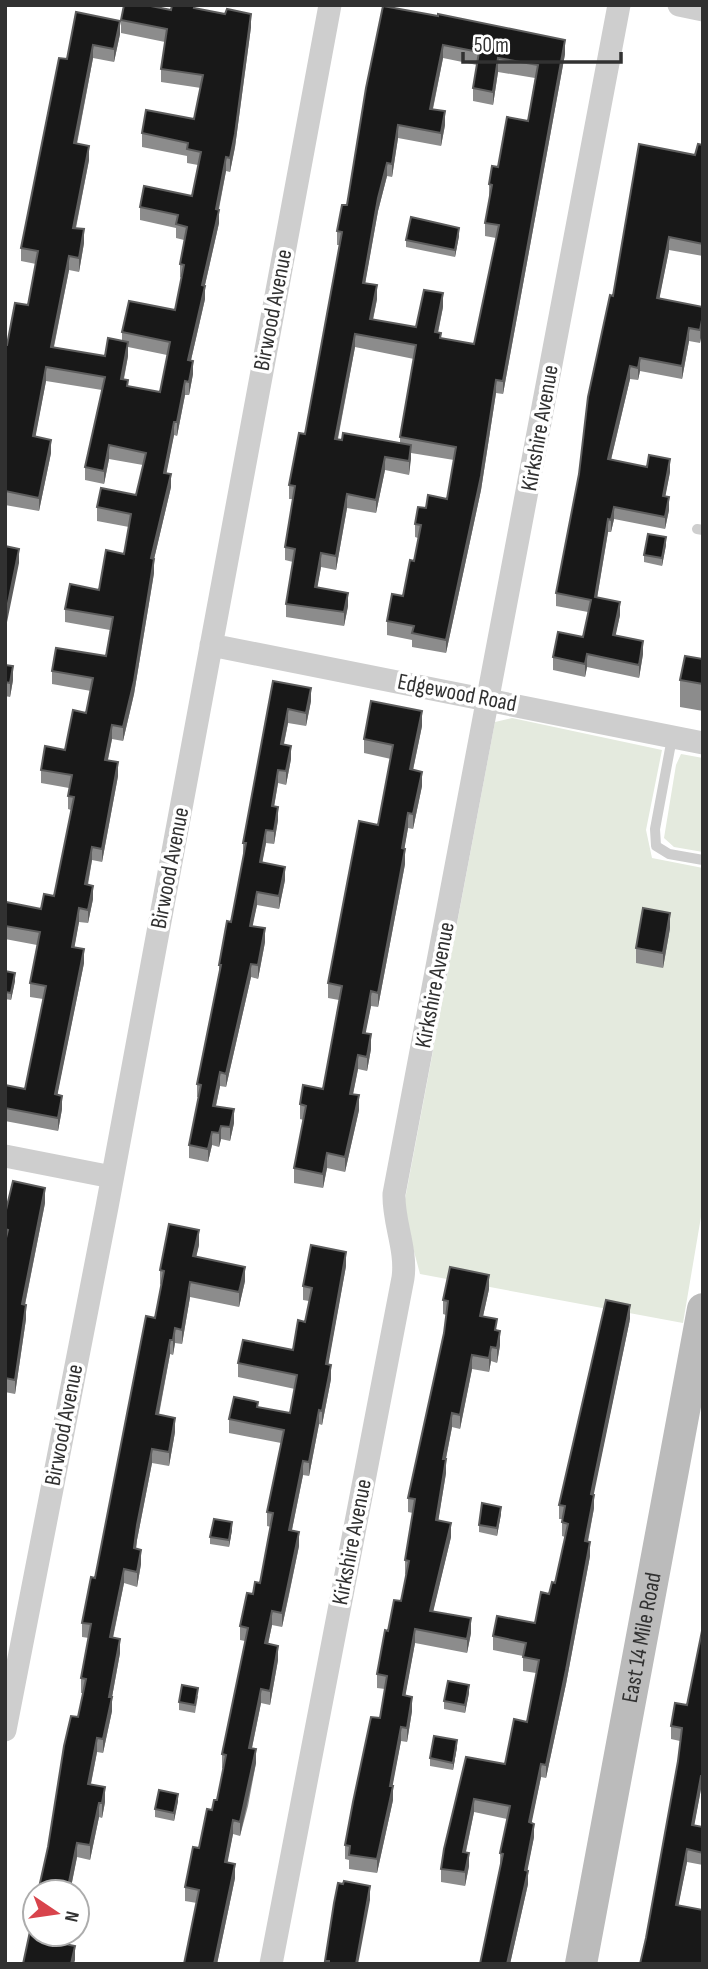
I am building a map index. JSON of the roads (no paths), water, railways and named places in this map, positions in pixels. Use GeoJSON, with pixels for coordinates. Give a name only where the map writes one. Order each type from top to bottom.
{"type":"FeatureCollection","features":[{"type":"Feature","properties":{"kind":"main road","name":"East 14 Mile Road"},"geometry":{"type":"LineString","coordinates":[[581,1964],[703,1309]]}},
{"type":"Feature","properties":{"kind":"street","name":"Birwood Avenue"},"geometry":{"type":"LineString","coordinates":[[5,1730],[112,1177],[330,5]]}},
{"type":"Feature","properties":{"kind":"street","name":"Kirkshire Avenue"},"geometry":{"type":"LineString","coordinates":[[271,1964],[402,1278],[404,1265],[394,1213],[394,1194],[490,700],[619,5]]}},
{"type":"Feature","properties":{"kind":"street"},"geometry":{"type":"LineString","coordinates":[[679,5],[703,10]]}},
{"type":"Feature","properties":{"kind":"street","name":"Edgewood Road"},"geometry":{"type":"LineString","coordinates":[[211,645],[703,743]]}},
{"type":"Feature","properties":{"kind":"street"},"geometry":{"type":"LineString","coordinates":[[5,1156],[112,1177]]}},
{"type":"Feature","properties":{"kind":"lane"},"geometry":{"type":"LineString","coordinates":[[672,738],[655,829],[656,846],[669,854],[703,860]]}}]}
